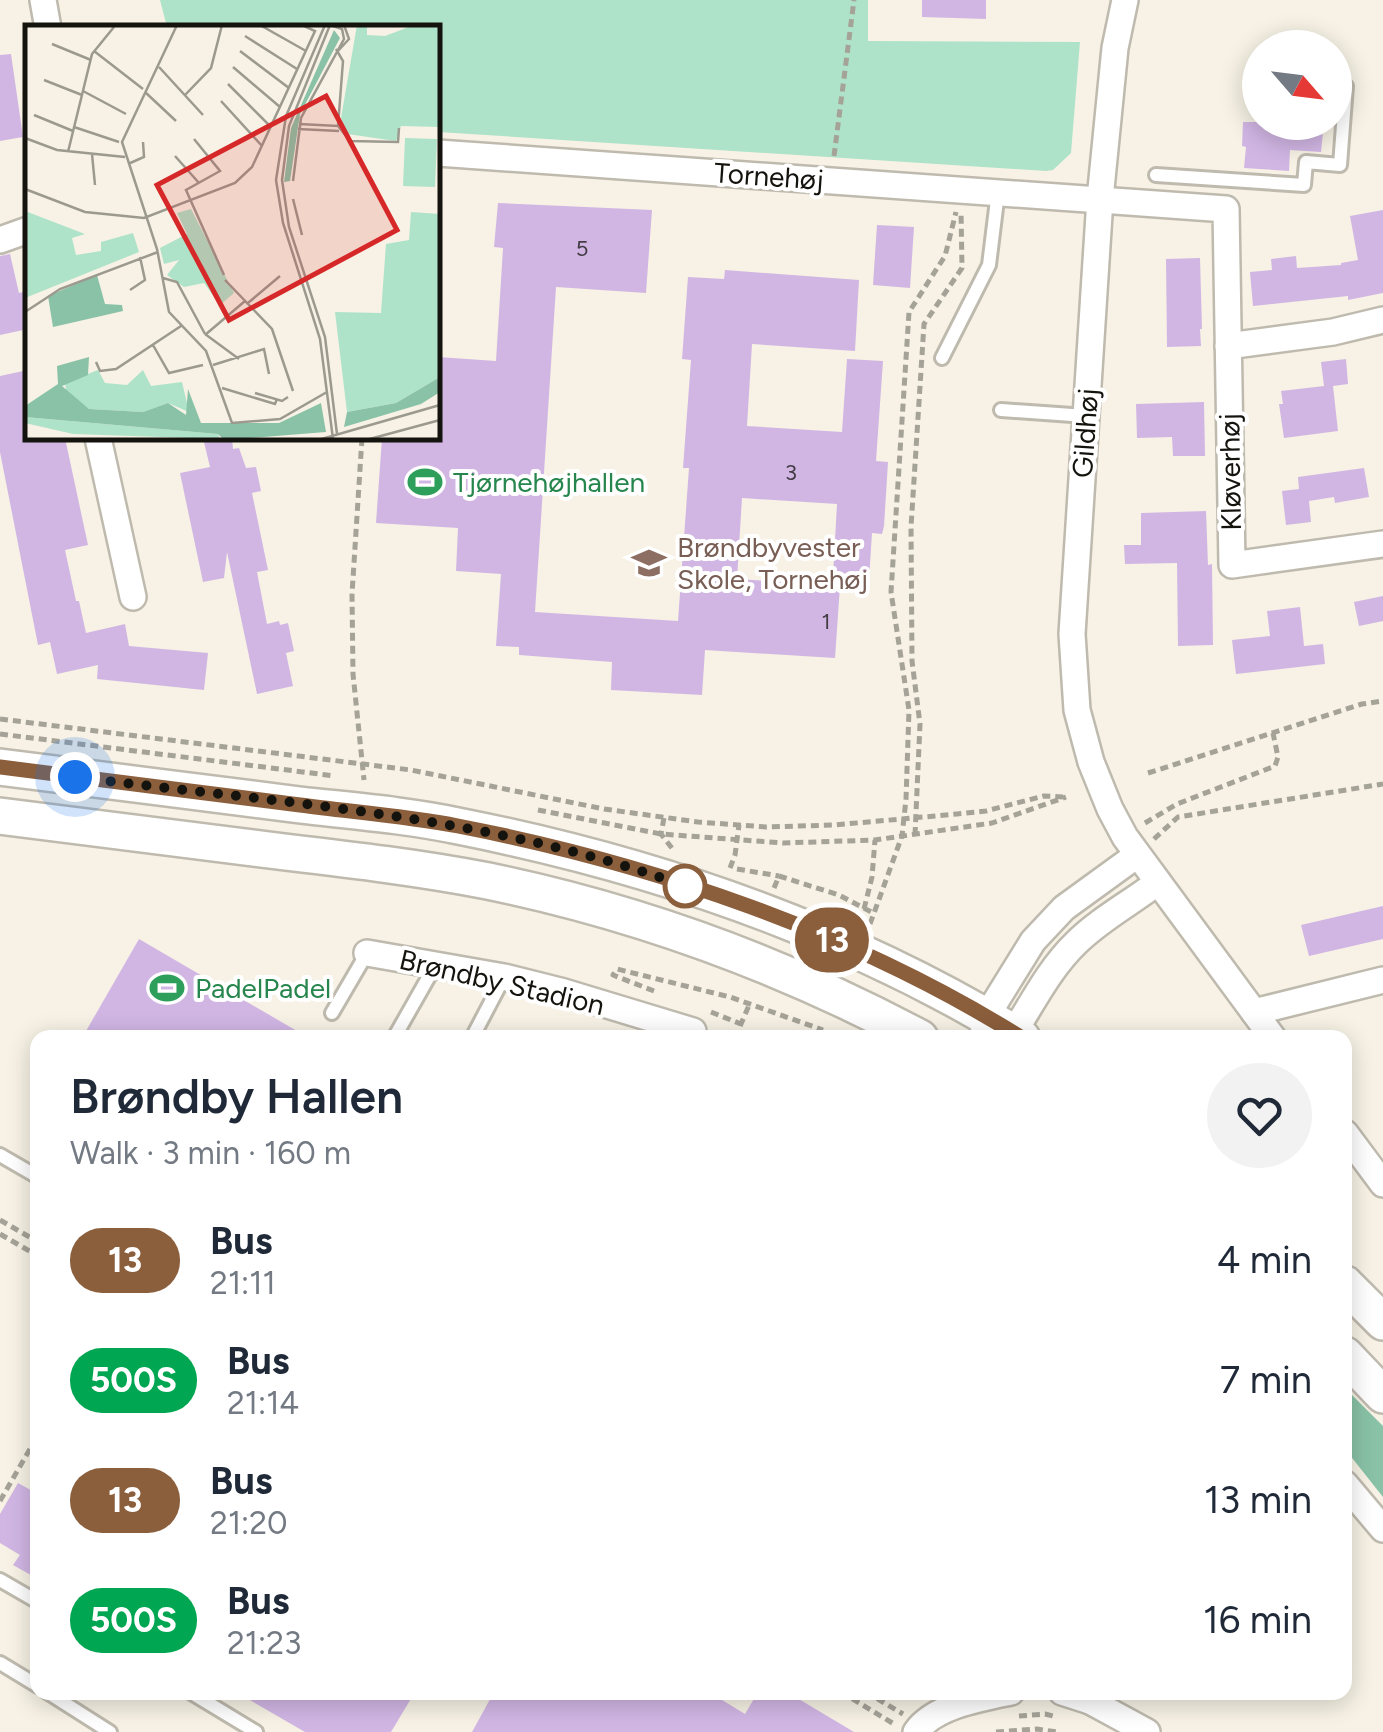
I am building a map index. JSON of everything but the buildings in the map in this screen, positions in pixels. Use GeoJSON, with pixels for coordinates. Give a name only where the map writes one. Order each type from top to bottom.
{"type":"FeatureCollection","features":[{"type":"Feature","properties":{"kind":"street"},"geometry":{"type":"LineString","coordinates":[[44,0],[48,25]]}},
{"type":"Feature","properties":{"kind":"street","name":"Gildhøj"},"geometry":{"type":"LineString","coordinates":[[1125,0],[1115,48],[1100,198],[1072,634],[1077,710],[1091,762],[1110,809],[1131,846],[1267,1030]]}},
{"type":"Feature","properties":{"kind":"street","name":"Tornehøj"},"geometry":{"type":"LineString","coordinates":[[440,153],[1100,198]]}},
{"type":"Feature","properties":{"kind":"street"},"geometry":{"type":"LineString","coordinates":[[1100,198],[1226,209]]}},
{"type":"Feature","properties":{"kind":"street","name":"Kløverhøj"},"geometry":{"type":"LineString","coordinates":[[1226,209],[1232,565],[1383,544]]}},
{"type":"Feature","properties":{"kind":"street"},"geometry":{"type":"LineString","coordinates":[[0,240],[25,231]]}},
{"type":"Feature","properties":{"kind":"street"},"geometry":{"type":"LineString","coordinates":[[1228,346],[1333,332],[1383,320]]}},
{"type":"Feature","properties":{"kind":"street"},"geometry":{"type":"LineString","coordinates":[[98,440],[133,598]]}},
{"type":"Feature","properties":{"kind":"street"},"geometry":{"type":"LineString","coordinates":[[0,767],[454,825],[548,844],[764,912],[919,980],[999,1030]]}},
{"type":"Feature","properties":{"kind":"street"},"geometry":{"type":"LineString","coordinates":[[0,816],[398,866],[504,885],[706,943],[798,978],[904,1030]]}},
{"type":"Feature","properties":{"kind":"street"},"geometry":{"type":"LineString","coordinates":[[1003,1030],[1032,941],[1131,846]]}},
{"type":"Feature","properties":{"kind":"street"},"geometry":{"type":"LineString","coordinates":[[1004,1030],[1074,944],[1158,882]]}},
{"type":"Feature","properties":{"kind":"street","name":"Brøndby Stadion"},"geometry":{"type":"LineString","coordinates":[[367,953],[504,977],[696,1026]]}},
{"type":"Feature","properties":{"kind":"street"},"geometry":{"type":"LineString","coordinates":[[1254,1012],[1383,980]]}},
{"type":"Feature","properties":{"kind":"street"},"geometry":{"type":"LineString","coordinates":[[1352,1139],[1374,1156],[1383,1184]]}},
{"type":"Feature","properties":{"kind":"street"},"geometry":{"type":"LineString","coordinates":[[1352,1291],[1383,1322]]}},
{"type":"Feature","properties":{"kind":"street"},"geometry":{"type":"LineString","coordinates":[[1352,1362],[1383,1395]]}},
{"type":"Feature","properties":{"kind":"street"},"geometry":{"type":"LineString","coordinates":[[1352,1492],[1383,1529]]}},
{"type":"Feature","properties":{"kind":"street"},"geometry":{"type":"LineString","coordinates":[[916,1732],[922,1724],[967,1700],[1009,1705]]}},
{"type":"Feature","properties":{"kind":"street"},"geometry":{"type":"LineString","coordinates":[[1098,1700],[1147,1732]]}},
{"type":"Feature","properties":{"kind":"lane"},"geometry":{"type":"LineString","coordinates":[[1156,174],[1304,185],[1306,162],[1340,165],[1342,140]]}},
{"type":"Feature","properties":{"kind":"lane"},"geometry":{"type":"LineString","coordinates":[[1226,209],[1230,180]]}},
{"type":"Feature","properties":{"kind":"lane"},"geometry":{"type":"LineString","coordinates":[[942,358],[989,265],[998,192]]}},
{"type":"Feature","properties":{"kind":"lane"},"geometry":{"type":"LineString","coordinates":[[1001,410],[1086,416]]}},
{"type":"Feature","properties":{"kind":"lane"},"geometry":{"type":"LineString","coordinates":[[332,1013],[367,953]]}},
{"type":"Feature","properties":{"kind":"lane"},"geometry":{"type":"LineString","coordinates":[[399,1030],[436,964]]}},
{"type":"Feature","properties":{"kind":"lane"},"geometry":{"type":"LineString","coordinates":[[476,1030],[504,977]]}},
{"type":"Feature","properties":{"kind":"lane"},"geometry":{"type":"LineString","coordinates":[[0,1155],[30,1173]]}},
{"type":"Feature","properties":{"kind":"lane"},"geometry":{"type":"LineString","coordinates":[[0,1580],[30,1597]]}},
{"type":"Feature","properties":{"kind":"lane"},"geometry":{"type":"LineString","coordinates":[[0,1662],[30,1681]]}},
{"type":"Feature","properties":{"kind":"lane"},"geometry":{"type":"LineString","coordinates":[[60,1700],[110,1732]]}},
{"type":"Feature","properties":{"kind":"lane"},"geometry":{"type":"LineString","coordinates":[[203,1700],[256,1732]]}},
{"type":"Feature","properties":{"kind":"path"},"geometry":{"type":"LineString","coordinates":[[831,180],[854,0]]}},
{"type":"Feature","properties":{"kind":"path"},"geometry":{"type":"LineString","coordinates":[[915,835],[920,724],[912,661],[911,528],[924,324],[962,268],[961,190]]}},
{"type":"Feature","properties":{"kind":"path"},"geometry":{"type":"LineString","coordinates":[[870,924],[905,820],[909,710],[892,592],[910,312],[945,256],[961,190]]}},
{"type":"Feature","properties":{"kind":"path"},"geometry":{"type":"LineString","coordinates":[[362,440],[352,594],[353,674],[364,780]]}},
{"type":"Feature","properties":{"kind":"path"},"geometry":{"type":"LineString","coordinates":[[1148,773],[1362,704],[1383,702]]}},
{"type":"Feature","properties":{"kind":"path"},"geometry":{"type":"LineString","coordinates":[[0,719],[428,773],[604,809],[738,825],[905,820],[986,811],[1044,796],[1066,798],[992,823],[875,840],[864,909]]}},
{"type":"Feature","properties":{"kind":"path"},"geometry":{"type":"LineString","coordinates":[[1131,846],[1177,804],[1274,766],[1278,757],[1273,732]]}},
{"type":"Feature","properties":{"kind":"path"},"geometry":{"type":"LineString","coordinates":[[1131,846],[1178,818],[1383,784]]}},
{"type":"Feature","properties":{"kind":"path"},"geometry":{"type":"LineString","coordinates":[[664,818],[661,834],[680,858]]}},
{"type":"Feature","properties":{"kind":"path"},"geometry":{"type":"LineString","coordinates":[[738,825],[730,868],[778,876],[839,895],[874,914]]}},
{"type":"Feature","properties":{"kind":"path"},"geometry":{"type":"LineString","coordinates":[[764,912],[778,876]]}},
{"type":"Feature","properties":{"kind":"path"},"geometry":{"type":"LineString","coordinates":[[668,996],[613,975],[617,969],[750,1004],[817,1030]]}},
{"type":"Feature","properties":{"kind":"path"},"geometry":{"type":"LineString","coordinates":[[738,1030],[750,1004]]}},
{"type":"Feature","properties":{"kind":"path"},"geometry":{"type":"LineString","coordinates":[[810,1030],[817,1013]]}},
{"type":"Feature","properties":{"kind":"path"},"geometry":{"type":"LineString","coordinates":[[823,1030],[828,1018]]}},
{"type":"Feature","properties":{"kind":"path"},"geometry":{"type":"LineString","coordinates":[[696,1026],[741,1024]]}},
{"type":"Feature","properties":{"kind":"path"},"geometry":{"type":"LineString","coordinates":[[0,1220],[30,1237]]}},
{"type":"Feature","properties":{"kind":"path"},"geometry":{"type":"LineString","coordinates":[[0,1234],[30,1251]]}},
{"type":"Feature","properties":{"kind":"path"},"geometry":{"type":"LineString","coordinates":[[0,1501],[30,1449]]}},
{"type":"Feature","properties":{"kind":"path"},"geometry":{"type":"LineString","coordinates":[[854,1700],[907,1732]]}},
{"type":"Feature","properties":{"kind":"path"},"geometry":{"type":"LineString","coordinates":[[1009,1705],[1045,1714],[1062,1705]]}},
{"type":"Feature","properties":{"kind":"path"},"geometry":{"type":"LineString","coordinates":[[996,1732],[1036,1728],[1057,1732]]}},
{"type":"Feature","properties":{"kind":"green space"},"geometry":{"type":"Polygon","coordinates":[[[160,0],[868,0],[868,41],[1080,42],[1071,153],[1053,170],[1046,171],[440,132],[440,25],[166,25],[160,0]]]}},
{"type":"Feature","properties":{"kind":"green space"},"geometry":{"type":"Polygon","coordinates":[[[1352,1395],[1383,1426],[1383,1497],[1352,1458],[1352,1395]]]}},
{"type":"Feature","properties":{"kind":"bus line","name":"13"},"geometry":{"type":"LineString","coordinates":[[0,767],[454,825],[548,844],[764,912],[919,980],[1008,1030]]}},
{"type":"Feature","properties":{"kind":"place","name":"Tjørnehøjhallen"},"geometry":{"type":"Point","coordinates":[425,482]}},
{"type":"Feature","properties":{"kind":"place","name":"Brøndbyvester Skole, Tornehøj"},"geometry":{"type":"Point","coordinates":[649,563]}},
{"type":"Feature","properties":{"kind":"place","name":"PadelPadel"},"geometry":{"type":"Point","coordinates":[167,988]}},
{"type":"Feature","properties":{"kind":"route"},"geometry":{"type":"LineString","coordinates":[[75,777],[454,825],[548,844],[685,886]]}}]}
